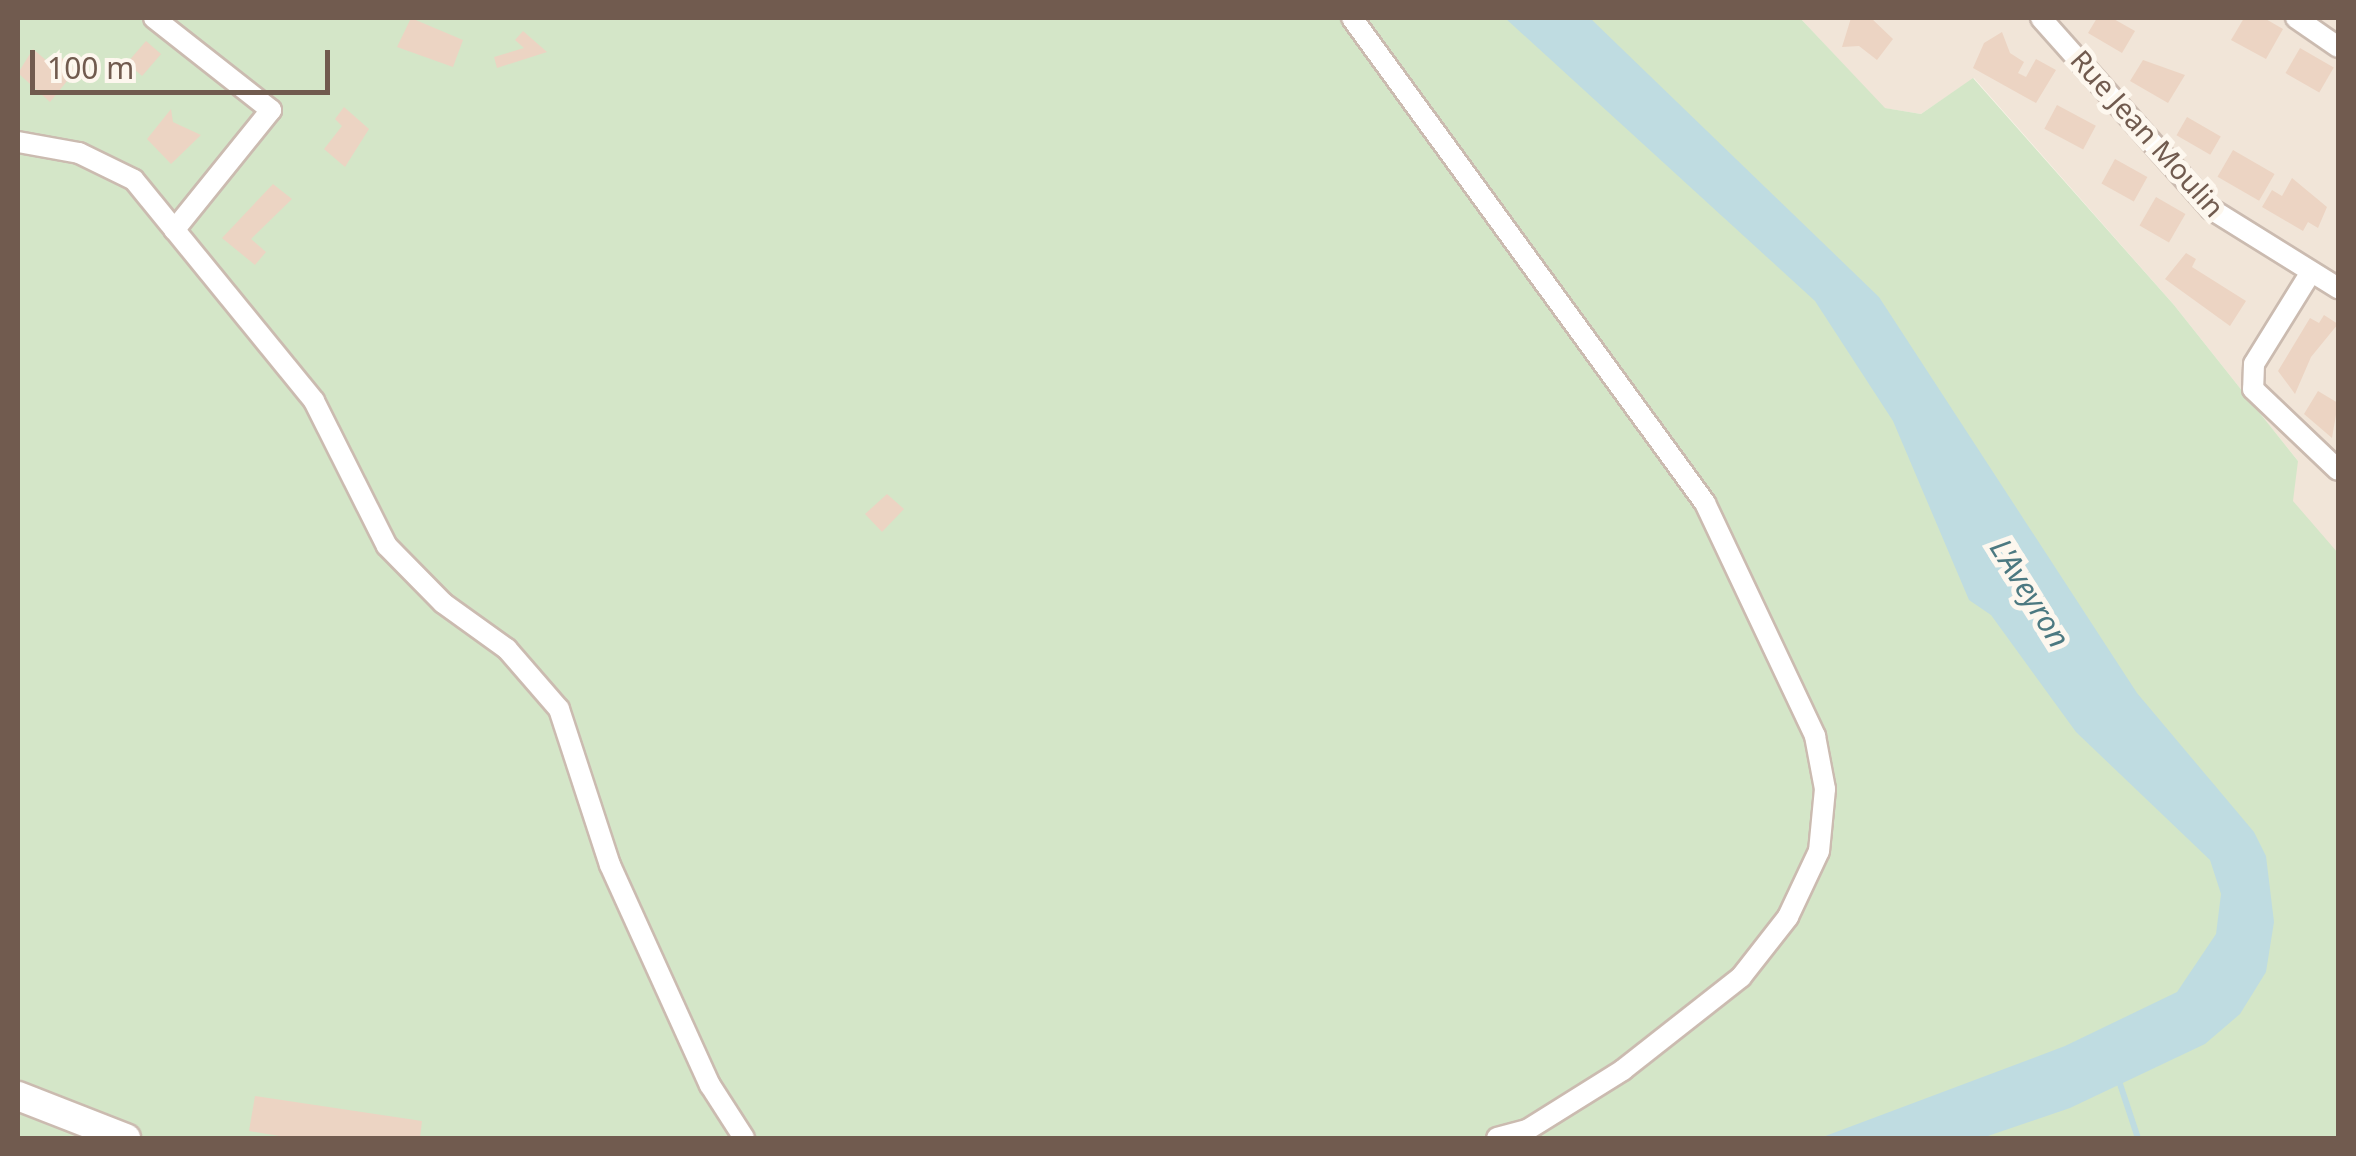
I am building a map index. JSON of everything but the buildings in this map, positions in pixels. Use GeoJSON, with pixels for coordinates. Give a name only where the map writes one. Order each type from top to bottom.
{"type":"FeatureCollection","features":[{"type":"Feature","properties":{"kind":"street"},"geometry":{"type":"LineString","coordinates":[[154,18],[271,110],[174,230]]}},
{"type":"Feature","properties":{"kind":"street"},"geometry":{"type":"LineString","coordinates":[[1352,18],[1705,503],[1815,736],[1825,789],[1819,851],[1788,917],[1741,977],[1622,1070],[1527,1130],[1497,1138]]}},
{"type":"Feature","properties":{"kind":"street","name":"Rue Jean Moulin"},"geometry":{"type":"LineString","coordinates":[[2042,18],[2211,209],[2338,288]]}},
{"type":"Feature","properties":{"kind":"street"},"geometry":{"type":"LineString","coordinates":[[2296,18],[2338,48]]}},
{"type":"Feature","properties":{"kind":"street"},"geometry":{"type":"LineString","coordinates":[[18,142],[80,152],[134,180],[314,402],[387,546],[443,603],[507,649],[559,709],[610,865],[710,1085],[744,1138]]}},
{"type":"Feature","properties":{"kind":"street"},"geometry":{"type":"LineString","coordinates":[[2311,272],[2254,364],[2253,388],[2338,470]]}},
{"type":"Feature","properties":{"kind":"street"},"geometry":{"type":"LineString","coordinates":[[18,1096],[126,1138]]}},
{"type":"Feature","properties":{"kind":"shaded area"},"geometry":{"type":"Polygon","coordinates":[[[1800,18],[2338,18],[2338,561],[2267,494],[2298,461],[2174,305],[1974,78],[1921,114],[1884,108],[1800,18]]]}},
{"type":"Feature","properties":{"kind":"green space"},"geometry":{"type":"Polygon","coordinates":[[[18,18],[1800,18],[1885,108],[1921,114],[1973,78],[2174,305],[2298,461],[2293,501],[2338,553],[2338,1138],[18,1138],[18,18]]]}},
{"type":"Feature","properties":{"kind":"water","name":"L'Aveyron"},"geometry":{"type":"Polygon","coordinates":[[[1505,18],[1590,18],[1879,297],[2137,693],[2254,832],[2266,856],[2274,922],[2266,972],[2240,1014],[2205,1044],[2070,1108],[1982,1138],[1820,1138],[2065,1046],[2177,992],[2216,934],[2221,894],[2210,860],[2076,732],[1991,615],[1969,600],[1893,421],[1815,301],[1505,18]]]}},
{"type":"Feature","properties":{"kind":"waterway"},"geometry":{"type":"LineString","coordinates":[[2120,1084],[2138,1138]]}}]}
